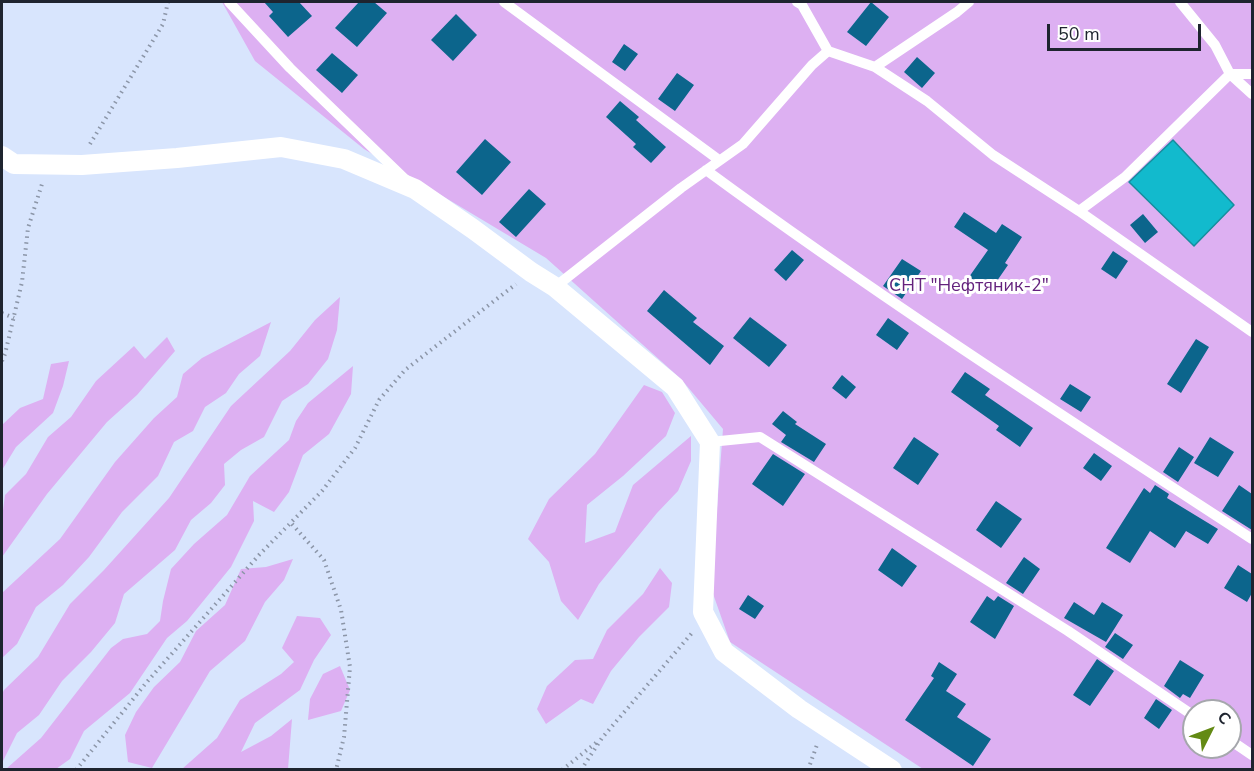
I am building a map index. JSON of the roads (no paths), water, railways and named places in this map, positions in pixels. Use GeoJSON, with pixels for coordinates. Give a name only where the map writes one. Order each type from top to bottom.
{"type":"FeatureCollection","features":[{"type":"Feature","properties":{"kind":"street"},"geometry":{"type":"LineString","coordinates":[[2,156],[14,164],[82,165],[177,159],[281,147],[344,159],[415,189],[555,287],[675,387],[710,441],[703,612],[724,652],[799,709],[892,770]]}},
{"type":"Feature","properties":{"kind":"lane"},"geometry":{"type":"LineString","coordinates":[[230,2],[290,68],[415,189]]}},
{"type":"Feature","properties":{"kind":"lane"},"geometry":{"type":"LineString","coordinates":[[504,2],[720,160]]}},
{"type":"Feature","properties":{"kind":"lane"},"geometry":{"type":"LineString","coordinates":[[875,67],[969,2]]}},
{"type":"Feature","properties":{"kind":"lane"},"geometry":{"type":"LineString","coordinates":[[801,3],[828,51],[875,67],[927,101],[993,155],[1080,211],[1252,332]]}},
{"type":"Feature","properties":{"kind":"lane"},"geometry":{"type":"LineString","coordinates":[[1186,3],[1215,45],[1230,74],[1252,94]]}},
{"type":"Feature","properties":{"kind":"lane"},"geometry":{"type":"LineString","coordinates":[[555,287],[743,144],[812,65],[828,51]]}},
{"type":"Feature","properties":{"kind":"lane"},"geometry":{"type":"LineString","coordinates":[[1080,211],[1125,177],[1230,74],[1252,74]]}},
{"type":"Feature","properties":{"kind":"lane"},"geometry":{"type":"LineString","coordinates":[[706,170],[978,362],[1252,539]]}},
{"type":"Feature","properties":{"kind":"lane"},"geometry":{"type":"LineString","coordinates":[[710,441],[760,437],[1068,631],[1182,708]]}},
{"type":"Feature","properties":{"kind":"water"},"geometry":{"type":"Polygon","coordinates":[[[1173,140],[1234,205],[1194,246],[1129,182],[1173,140]]]}},
{"type":"Feature","properties":{"kind":"park label","name":"СНТ \"Нефтяник-2\""},"geometry":{"type":"Point","coordinates":[969,287]}}]}
